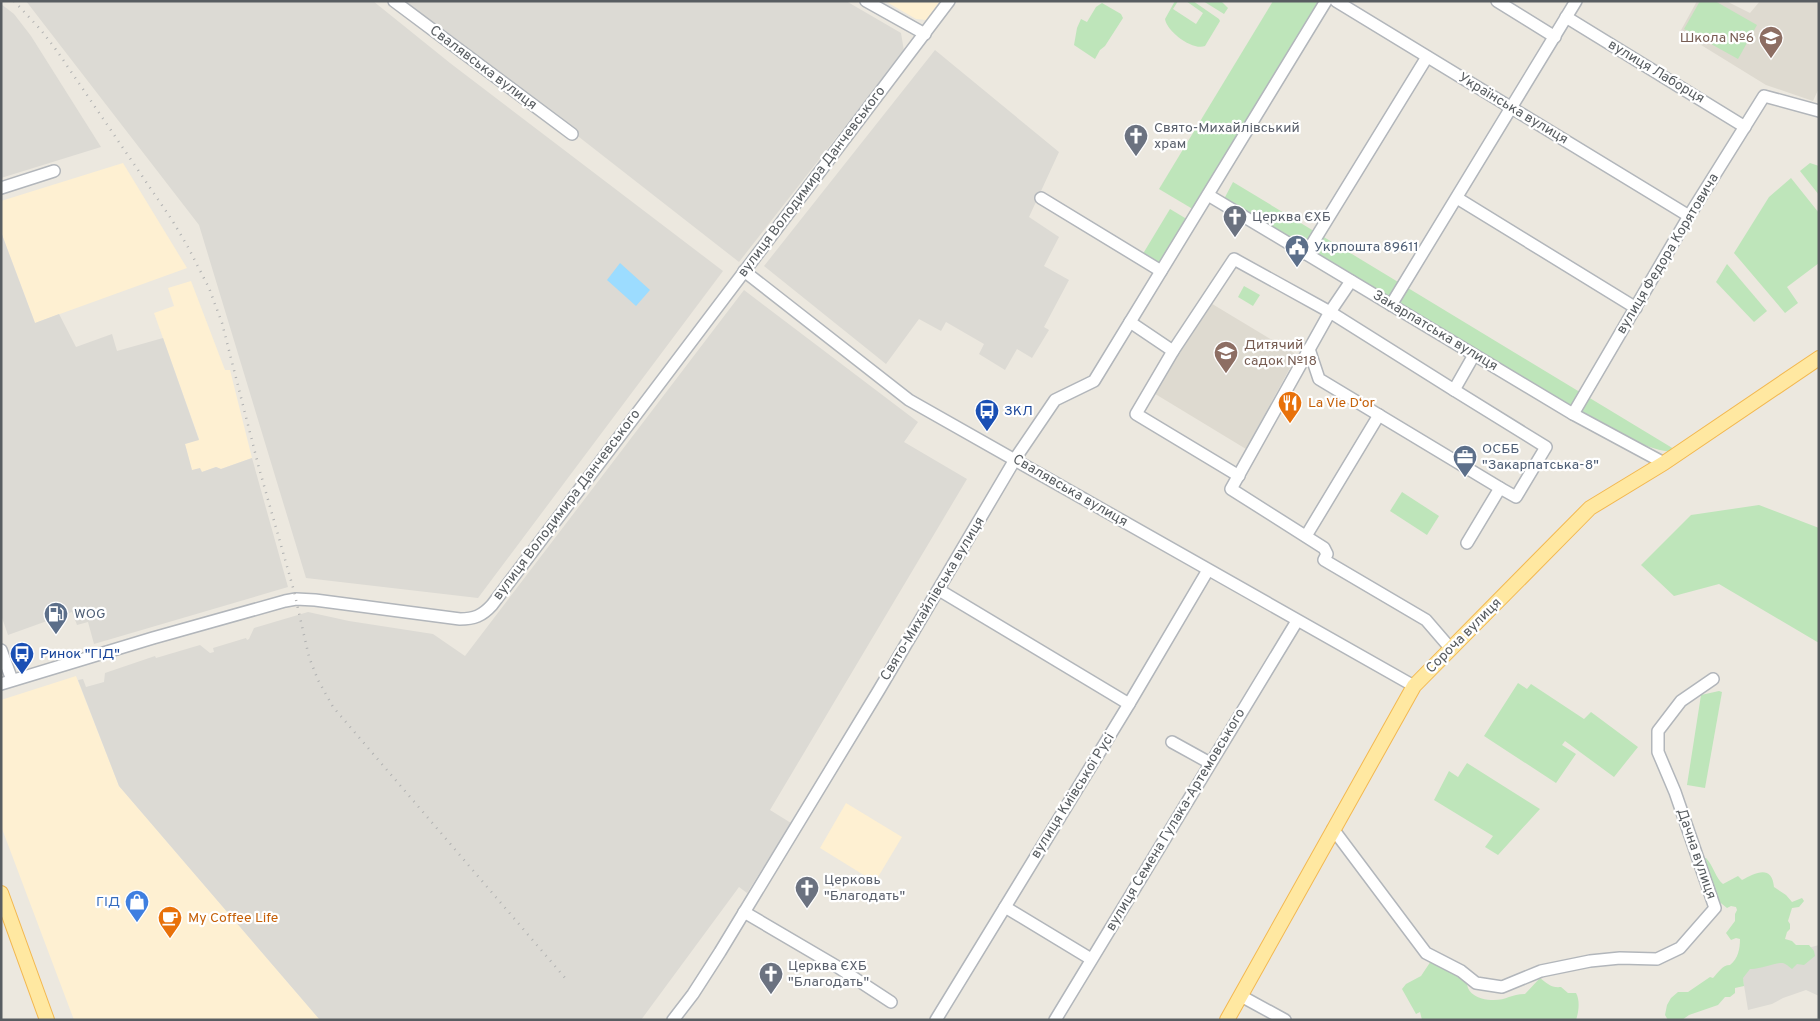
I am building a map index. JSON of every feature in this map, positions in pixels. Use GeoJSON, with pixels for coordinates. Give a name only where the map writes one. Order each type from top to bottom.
{"type":"FeatureCollection","features":[{"type":"Feature","properties":{"kind":"main road","name":"Сороча вулиця"},"geometry":{"type":"LineString","coordinates":[[1227,1020],[1414,686],[1590,508],[1664,463],[1819,358]]}},
{"type":"Feature","properties":{"kind":"main road"},"geometry":{"type":"LineString","coordinates":[[1,893],[47,1020]]}},
{"type":"Feature","properties":{"kind":"street","name":"Свалявська вулиця"},"geometry":{"type":"LineString","coordinates":[[394,1],[572,134]]}},
{"type":"Feature","properties":{"kind":"street"},"geometry":{"type":"LineString","coordinates":[[866,1],[925,34]]}},
{"type":"Feature","properties":{"kind":"street","name":"вулиця Володимира Данчевського"},"geometry":{"type":"LineString","coordinates":[[4,683],[227,616],[296,599],[460,619],[481,616],[492,605],[950,1]]}},
{"type":"Feature","properties":{"kind":"street","name":"Свято-Михайлівська вулиця"},"geometry":{"type":"LineString","coordinates":[[673,1020],[705,976],[939,590],[1015,460],[1055,400],[1094,381],[1326,1]]}},
{"type":"Feature","properties":{"kind":"street","name":"Українська вулиця"},"geometry":{"type":"LineString","coordinates":[[1336,1],[1689,216]]}},
{"type":"Feature","properties":{"kind":"street"},"geometry":{"type":"LineString","coordinates":[[1497,1],[1555,37]]}},
{"type":"Feature","properties":{"kind":"street"},"geometry":{"type":"LineString","coordinates":[[1391,305],[1576,1]]}},
{"type":"Feature","properties":{"kind":"street","name":"вулиця Лаборця"},"geometry":{"type":"LineString","coordinates":[[1566,17],[1745,127]]}},
{"type":"Feature","properties":{"kind":"street"},"geometry":{"type":"LineString","coordinates":[[1306,254],[1427,57]]}},
{"type":"Feature","properties":{"kind":"street","name":"вулиця Федора Корятовича"},"geometry":{"type":"LineString","coordinates":[[1573,414],[1689,216],[1764,96],[1819,111]]}},
{"type":"Feature","properties":{"kind":"street"},"geometry":{"type":"LineString","coordinates":[[1,188],[54,171]]}},
{"type":"Feature","properties":{"kind":"street","name":"Закарпатська вулиця"},"geometry":{"type":"LineString","coordinates":[[1208,195],[1573,414],[1664,463]]}},
{"type":"Feature","properties":{"kind":"street"},"geometry":{"type":"LineString","coordinates":[[1041,198],[1161,271]]}},
{"type":"Feature","properties":{"kind":"street"},"geometry":{"type":"LineString","coordinates":[[1457,198],[1636,308]]}},
{"type":"Feature","properties":{"kind":"street"},"geometry":{"type":"LineString","coordinates":[[1239,476],[1136,414],[1173,351],[1234,259],[1330,312],[1546,446],[1516,496],[1320,380],[1310,349]]}},
{"type":"Feature","properties":{"kind":"street","name":"Свалявська вулиця"},"geometry":{"type":"LineString","coordinates":[[744,271],[909,400],[1414,686]]}},
{"type":"Feature","properties":{"kind":"street"},"geometry":{"type":"LineString","coordinates":[[1351,281],[1330,312],[1231,490],[1324,548],[1327,554],[1324,560],[1426,620],[1451,649]]}},
{"type":"Feature","properties":{"kind":"street"},"geometry":{"type":"LineString","coordinates":[[1130,322],[1173,351]]}},
{"type":"Feature","properties":{"kind":"street"},"geometry":{"type":"LineString","coordinates":[[1454,390],[1474,355]]}},
{"type":"Feature","properties":{"kind":"street"},"geometry":{"type":"LineString","coordinates":[[1306,536],[1379,416]]}},
{"type":"Feature","properties":{"kind":"street"},"geometry":{"type":"LineString","coordinates":[[1467,543],[1500,488]]}},
{"type":"Feature","properties":{"kind":"street","name":"вулиця Київської Русі"},"geometry":{"type":"LineString","coordinates":[[936,1020],[1129,704],[1208,570]]}},
{"type":"Feature","properties":{"kind":"street"},"geometry":{"type":"LineString","coordinates":[[939,590],[1129,704]]}},
{"type":"Feature","properties":{"kind":"street","name":"вулиця Семена Гулака-Артемовського"},"geometry":{"type":"LineString","coordinates":[[1055,1020],[1297,621]]}},
{"type":"Feature","properties":{"kind":"street"},"geometry":{"type":"LineString","coordinates":[[1,650],[4,683]]}},
{"type":"Feature","properties":{"kind":"street","name":"Дачна вулиця"},"geometry":{"type":"LineString","coordinates":[[1333,829],[1426,953],[1461,970],[1476,983],[1502,987],[1540,971],[1590,961],[1620,958],[1657,959],[1680,948],[1715,908],[1675,792],[1658,752],[1658,732],[1681,701],[1712,679]]}},
{"type":"Feature","properties":{"kind":"street"},"geometry":{"type":"LineString","coordinates":[[1172,742],[1210,763]]}},
{"type":"Feature","properties":{"kind":"street"},"geometry":{"type":"LineString","coordinates":[[1005,907],[1091,959]]}},
{"type":"Feature","properties":{"kind":"street"},"geometry":{"type":"LineString","coordinates":[[744,912],[836,966],[891,1002]]}},
{"type":"Feature","properties":{"kind":"street"},"geometry":{"type":"LineString","coordinates":[[1241,996],[1285,1020]]}},
{"type":"Feature","properties":{"kind":"shaded area"},"geometry":{"type":"Polygon","coordinates":[[[26,1],[373,1],[450,63],[723,271],[478,598],[306,578],[199,225],[26,1]]]}},
{"type":"Feature","properties":{"kind":"shaded area"},"geometry":{"type":"Polygon","coordinates":[[[405,1],[846,1],[901,33],[904,51],[739,262],[405,1]]]}},
{"type":"Feature","properties":{"kind":"shaded area"},"geometry":{"type":"Polygon","coordinates":[[[885,1],[940,1],[926,20],[916,19],[885,1]]]}},
{"type":"Feature","properties":{"kind":"shaded area","name":"Школа №6"},"geometry":{"type":"Polygon","coordinates":[[[1697,1],[1726,1],[1750,13],[1760,1],[1819,1],[1819,88],[1813,101],[1766,85],[1680,32],[1697,1]]]}},
{"type":"Feature","properties":{"kind":"shaded area"},"geometry":{"type":"Polygon","coordinates":[[[1,4],[14,14],[31,36],[101,147],[1,178],[1,4]]]}},
{"type":"Feature","properties":{"kind":"shaded area"},"geometry":{"type":"Polygon","coordinates":[[[935,50],[1059,152],[1029,217],[1059,237],[1044,266],[1069,280],[1044,327],[1049,330],[1032,358],[1017,349],[1005,370],[979,354],[984,344],[946,322],[941,331],[919,319],[886,364],[764,266],[935,50]]]}},
{"type":"Feature","properties":{"kind":"shaded area"},"geometry":{"type":"Polygon","coordinates":[[[123,163],[187,268],[35,323],[1,232],[1,201],[123,163]]]}},
{"type":"Feature","properties":{"kind":"shaded area"},"geometry":{"type":"Polygon","coordinates":[[[1,232],[35,323],[59,314],[76,347],[112,334],[117,351],[163,338],[199,440],[185,444],[192,470],[200,468],[202,472],[216,467],[221,469],[252,458],[288,587],[94,644],[88,622],[77,625],[72,612],[8,635],[1,615],[1,232]]]}},
{"type":"Feature","properties":{"kind":"shaded area"},"geometry":{"type":"Polygon","coordinates":[[[191,281],[225,370],[230,370],[252,458],[221,469],[216,467],[202,472],[192,471],[185,444],[199,439],[154,313],[174,306],[168,288],[191,281]]]}},
{"type":"Feature","properties":{"kind":"shaded area"},"geometry":{"type":"Polygon","coordinates":[[[744,290],[918,422],[904,442],[967,479],[770,810],[791,823],[747,893],[739,887],[641,1020],[320,1020],[119,786],[78,680],[83,679],[86,687],[104,682],[105,673],[155,656],[156,658],[200,645],[210,653],[214,652],[213,648],[246,638],[247,640],[249,639],[254,628],[308,612],[349,621],[433,634],[465,656],[744,290]]]}},
{"type":"Feature","properties":{"kind":"shaded area","name":"Дитячий садок №18"},"geometry":{"type":"Polygon","coordinates":[[[1209,302],[1297,355],[1246,449],[1152,392],[1209,302]]]}},
{"type":"Feature","properties":{"kind":"shaded area","name":"ГІД"},"geometry":{"type":"Polygon","coordinates":[[[76,676],[119,786],[320,1020],[74,1020],[1,826],[1,700],[76,676]]]}},
{"type":"Feature","properties":{"kind":"shaded area"},"geometry":{"type":"Polygon","coordinates":[[[846,803],[902,837],[875,882],[820,848],[846,803]]]}},
{"type":"Feature","properties":{"kind":"shaded area"},"geometry":{"type":"Polygon","coordinates":[[[1819,945],[1819,996],[1806,990],[1772,1004],[1748,1010],[1742,973],[1770,958],[1819,945]]]}},
{"type":"Feature","properties":{"kind":"green space"},"geometry":{"type":"Polygon","coordinates":[[[1175,1],[1178,1],[1173,9],[1196,24],[1203,13],[1186,1],[1193,1],[1219,19],[1220,21],[1205,46],[1194,46],[1175,35],[1170,29],[1165,19],[1175,1]]]}},
{"type":"Feature","properties":{"kind":"green space"},"geometry":{"type":"Polygon","coordinates":[[[1203,1],[1221,1],[1228,8],[1224,14],[1203,1]]]}},
{"type":"Feature","properties":{"kind":"green space"},"geometry":{"type":"Polygon","coordinates":[[[1273,1],[1319,1],[1196,211],[1159,189],[1273,1]]]}},
{"type":"Feature","properties":{"kind":"green space"},"geometry":{"type":"Polygon","coordinates":[[[1700,1],[1715,1],[1757,25],[1738,59],[1684,29],[1700,1]]]}},
{"type":"Feature","properties":{"kind":"green space"},"geometry":{"type":"Polygon","coordinates":[[[1102,3],[1121,14],[1123,18],[1095,59],[1074,45],[1077,28],[1081,19],[1087,22],[1096,7],[1102,3]]]}},
{"type":"Feature","properties":{"kind":"green space"},"geometry":{"type":"Polygon","coordinates":[[[1810,163],[1819,166],[1819,195],[1800,171],[1810,163]]]}},
{"type":"Feature","properties":{"kind":"green space"},"geometry":{"type":"Polygon","coordinates":[[[1791,178],[1819,213],[1819,263],[1787,287],[1798,303],[1785,313],[1734,253],[1769,197],[1791,178]]]}},
{"type":"Feature","properties":{"kind":"green space"},"geometry":{"type":"Polygon","coordinates":[[[1233,182],[1674,449],[1673,452],[1644,445],[1596,423],[1223,201],[1233,182]]]}},
{"type":"Feature","properties":{"kind":"green space"},"geometry":{"type":"Polygon","coordinates":[[[1170,209],[1190,221],[1161,269],[1141,257],[1170,209]]]}},
{"type":"Feature","properties":{"kind":"green space"},"geometry":{"type":"Polygon","coordinates":[[[1727,264],[1767,311],[1754,322],[1716,282],[1727,264]]]}},
{"type":"Feature","properties":{"kind":"green space"},"geometry":{"type":"Polygon","coordinates":[[[1244,286],[1260,295],[1253,306],[1238,297],[1244,286]]]}},
{"type":"Feature","properties":{"kind":"green space"},"geometry":{"type":"Polygon","coordinates":[[[1402,492],[1439,516],[1427,535],[1390,511],[1402,492]]]}},
{"type":"Feature","properties":{"kind":"green space"},"geometry":{"type":"Polygon","coordinates":[[[1759,505],[1819,528],[1819,643],[1719,584],[1674,596],[1641,565],[1691,515],[1759,505]]]}},
{"type":"Feature","properties":{"kind":"green space"},"geometry":{"type":"Polygon","coordinates":[[[1518,683],[1527,689],[1531,684],[1584,719],[1591,712],[1638,747],[1614,777],[1565,741],[1562,745],[1576,754],[1556,783],[1484,736],[1518,683]]]}},
{"type":"Feature","properties":{"kind":"green space"},"geometry":{"type":"Polygon","coordinates":[[[1722,692],[1705,788],[1687,785],[1701,695],[1722,692]]]}},
{"type":"Feature","properties":{"kind":"green space"},"geometry":{"type":"Polygon","coordinates":[[[1467,763],[1540,809],[1498,855],[1485,847],[1493,836],[1434,800],[1449,771],[1458,777],[1467,763]]]}},
{"type":"Feature","properties":{"kind":"green space"},"geometry":{"type":"Polygon","coordinates":[[[1706,858],[1723,884],[1738,876],[1742,880],[1762,872],[1770,875],[1774,887],[1786,895],[1792,902],[1802,898],[1804,901],[1799,907],[1792,908],[1788,921],[1790,929],[1785,939],[1792,941],[1796,945],[1809,945],[1814,951],[1815,956],[1804,965],[1797,964],[1792,969],[1783,963],[1750,969],[1743,978],[1744,986],[1735,988],[1735,993],[1730,997],[1725,997],[1718,1005],[1689,1015],[1682,1020],[1668,1020],[1665,1015],[1671,998],[1678,992],[1688,992],[1710,977],[1713,978],[1722,968],[1733,963],[1739,950],[1740,939],[1731,940],[1726,933],[1735,921],[1736,907],[1731,906],[1727,908],[1717,900],[1707,900],[1702,890],[1699,870],[1701,859],[1706,858]]]}},
{"type":"Feature","properties":{"kind":"green space"},"geometry":{"type":"Polygon","coordinates":[[[1431,961],[1459,975],[1465,980],[1472,993],[1488,1000],[1525,994],[1540,978],[1552,986],[1561,987],[1568,993],[1576,993],[1579,1006],[1576,1020],[1422,1020],[1420,1012],[1416,1014],[1402,989],[1406,984],[1421,976],[1431,961]]]}},
{"type":"Feature","properties":{"kind":"water"},"geometry":{"type":"Polygon","coordinates":[[[620,263],[650,290],[636,306],[607,280],[620,263]]]}},
{"type":"Feature","properties":{"kind":"railway"},"geometry":{"type":"LineString","coordinates":[[14,1],[41,30],[57,51],[172,220],[209,288],[222,323],[259,468],[294,591],[309,657],[318,680],[333,707],[566,979]]}},
{"type":"Feature","properties":{"kind":"place","name":"Школа №6"},"geometry":{"type":"Point","coordinates":[1771,59]}},
{"type":"Feature","properties":{"kind":"place","name":"Свято-Михайлівський храм"},"geometry":{"type":"Point","coordinates":[1136,157]}},
{"type":"Feature","properties":{"kind":"place","name":"Церква ЄХБ"},"geometry":{"type":"Point","coordinates":[1235,238]}},
{"type":"Feature","properties":{"kind":"place","name":"Укрпошта 89611"},"geometry":{"type":"Point","coordinates":[1297,268]}},
{"type":"Feature","properties":{"kind":"place","name":"Дитячий садок №18"},"geometry":{"type":"Point","coordinates":[1226,374]}},
{"type":"Feature","properties":{"kind":"place","name":"La Vie D‘or"},"geometry":{"type":"Point","coordinates":[1290,424]}},
{"type":"Feature","properties":{"kind":"place","name":"ЗКЛ"},"geometry":{"type":"Point","coordinates":[987,432]}},
{"type":"Feature","properties":{"kind":"place","name":"ОСББ \"Закарпатська-8\""},"geometry":{"type":"Point","coordinates":[1465,478]}},
{"type":"Feature","properties":{"kind":"place","name":"WOG"},"geometry":{"type":"Point","coordinates":[56,635]}},
{"type":"Feature","properties":{"kind":"place","name":"Ринок \"ГІД\""},"geometry":{"type":"Point","coordinates":[22,675]}},
{"type":"Feature","properties":{"kind":"place","name":"Церковь \"Благодать\""},"geometry":{"type":"Point","coordinates":[807,909]}},
{"type":"Feature","properties":{"kind":"place","name":"ГІД"},"geometry":{"type":"Point","coordinates":[137,923]}},
{"type":"Feature","properties":{"kind":"place","name":"My Coffee Life"},"geometry":{"type":"Point","coordinates":[170,939]}},
{"type":"Feature","properties":{"kind":"place","name":"Церква ЄХБ \"Благодать\""},"geometry":{"type":"Point","coordinates":[771,995]}}]}
